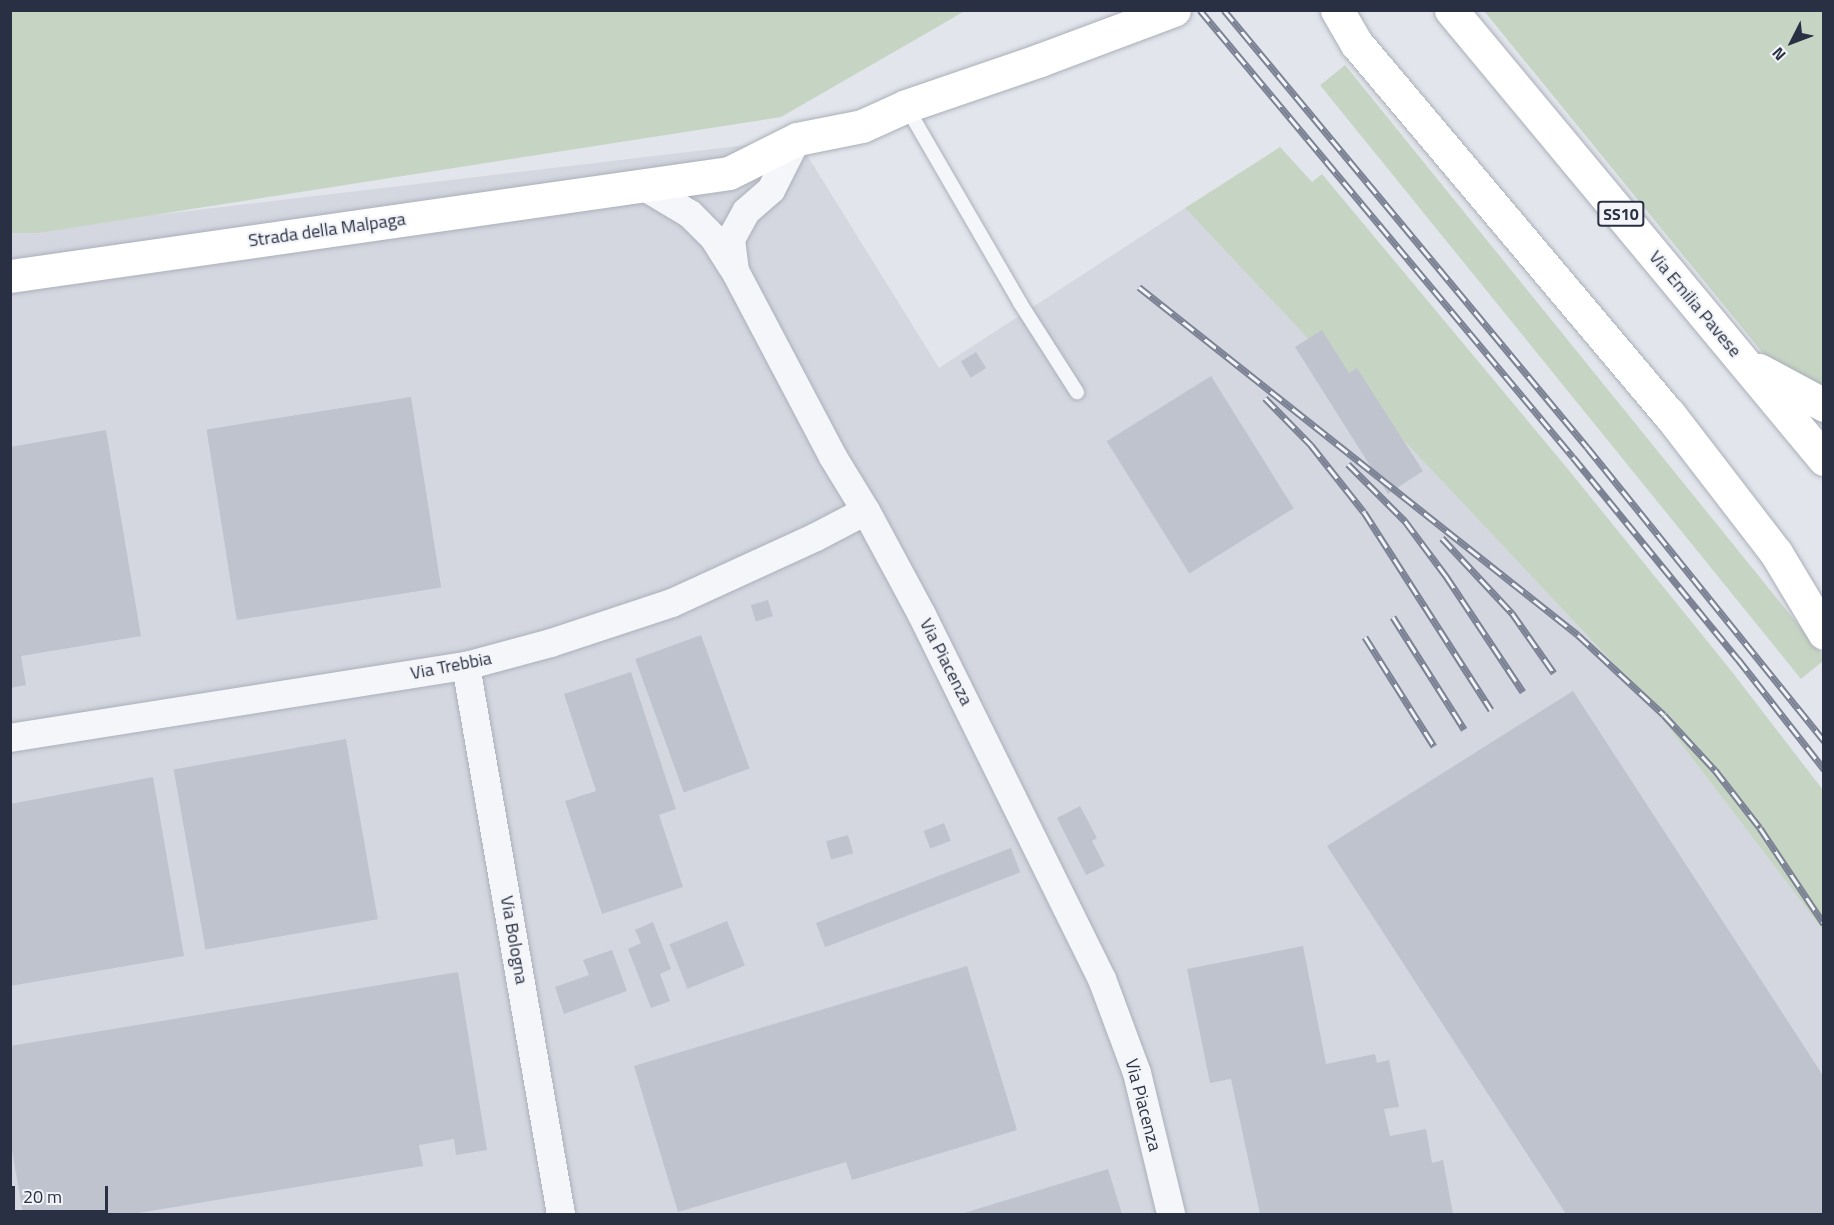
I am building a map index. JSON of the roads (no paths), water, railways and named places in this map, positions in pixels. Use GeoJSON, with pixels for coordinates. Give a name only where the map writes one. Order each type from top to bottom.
{"type":"FeatureCollection","features":[{"type":"Feature","properties":{"kind":"main road","name":"Strada della Malpaga"},"geometry":{"type":"LineString","coordinates":[[10,276],[729,173],[797,139],[862,126],[906,106],[1040,60],[1174,10]]}},
{"type":"Feature","properties":{"kind":"main road"},"geometry":{"type":"LineString","coordinates":[[1337,10],[1357,44],[1669,414],[1776,553],[1824,633]]}},
{"type":"Feature","properties":{"kind":"main road","name":"Via Emilia Pavese"},"geometry":{"type":"LineString","coordinates":[[1451,10],[1824,459]]}},
{"type":"Feature","properties":{"kind":"main road"},"geometry":{"type":"LineString","coordinates":[[1742,360],[1824,405]]}},
{"type":"Feature","properties":{"kind":"main road"},"geometry":{"type":"LineString","coordinates":[[1776,553],[1824,600]]}},
{"type":"Feature","properties":{"kind":"street","name":"Via Piacenza"},"geometry":{"type":"LineString","coordinates":[[797,139],[771,190],[746,212],[731,239],[735,271],[833,457],[866,511],[922,615],[1101,979],[1137,1072],[1171,1215]]}},
{"type":"Feature","properties":{"kind":"street"},"geometry":{"type":"LineString","coordinates":[[643,186],[690,214],[714,238],[735,271]]}},
{"type":"Feature","properties":{"kind":"street","name":"Via Trebbia"},"geometry":{"type":"LineString","coordinates":[[10,738],[466,666],[551,643],[672,603],[816,537],[866,511]]}},
{"type":"Feature","properties":{"kind":"street","name":"Via Bologna"},"geometry":{"type":"LineString","coordinates":[[466,666],[561,1215]]}},
{"type":"Feature","properties":{"kind":"lane"},"geometry":{"type":"LineString","coordinates":[[906,106],[1020,303],[1077,392]]}},
{"type":"Feature","properties":{"kind":"railway"},"geometry":{"type":"LineString","coordinates":[[1200,10],[1573,457],[1738,659],[1824,769]]}},
{"type":"Feature","properties":{"kind":"railway"},"geometry":{"type":"LineString","coordinates":[[1224,10],[1587,447],[1824,741]]}},
{"type":"Feature","properties":{"kind":"railway"},"geometry":{"type":"LineString","coordinates":[[1139,287],[1578,635],[1664,715],[1715,770],[1760,828],[1824,924]]}},
{"type":"Feature","properties":{"kind":"railway"},"geometry":{"type":"LineString","coordinates":[[1265,398],[1311,445],[1364,512],[1491,710]]}},
{"type":"Feature","properties":{"kind":"railway"},"geometry":{"type":"LineString","coordinates":[[1348,464],[1405,521],[1446,576],[1523,692]]}},
{"type":"Feature","properties":{"kind":"railway"},"geometry":{"type":"LineString","coordinates":[[1442,538],[1512,613],[1554,673]]}},
{"type":"Feature","properties":{"kind":"railway"},"geometry":{"type":"LineString","coordinates":[[1393,617],[1464,729]]}},
{"type":"Feature","properties":{"kind":"railway"},"geometry":{"type":"LineString","coordinates":[[1365,637],[1434,746]]}}]}
